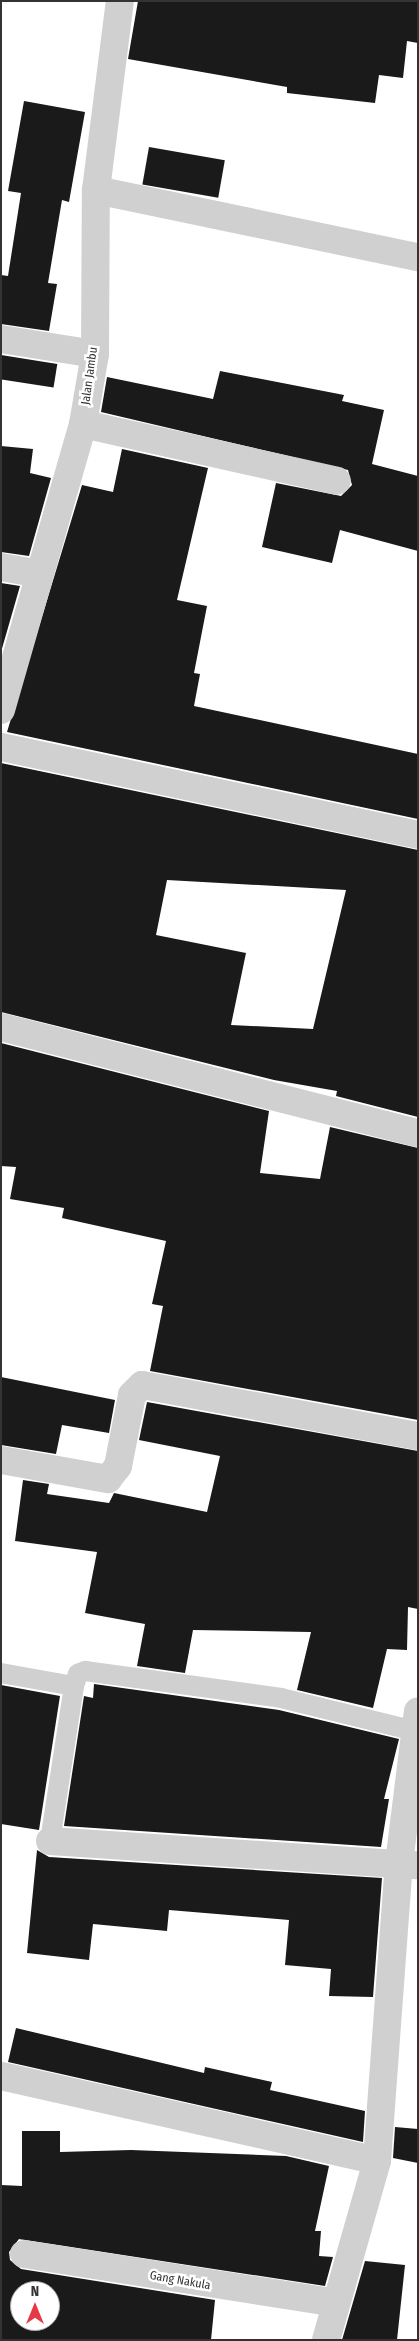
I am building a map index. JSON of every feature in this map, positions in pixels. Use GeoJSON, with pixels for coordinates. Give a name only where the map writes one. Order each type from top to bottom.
{"type":"FeatureCollection","features":[{"type":"Feature","properties":{"kind":"street","name":"Jalan Jambu"},"geometry":{"type":"LineString","coordinates":[[1,710],[83,424],[95,354],[96,190],[120,1]]}},
{"type":"Feature","properties":{"kind":"street"},"geometry":{"type":"LineString","coordinates":[[96,190],[418,257]]}},
{"type":"Feature","properties":{"kind":"street"},"geometry":{"type":"LineString","coordinates":[[1,339],[95,354]]}},
{"type":"Feature","properties":{"kind":"street"},"geometry":{"type":"LineString","coordinates":[[83,424],[337,481]]}},
{"type":"Feature","properties":{"kind":"street"},"geometry":{"type":"LineString","coordinates":[[1,567],[39,574]]}},
{"type":"Feature","properties":{"kind":"street"},"geometry":{"type":"LineString","coordinates":[[1,747],[418,835]]}},
{"type":"Feature","properties":{"kind":"street"},"geometry":{"type":"LineString","coordinates":[[1,1028],[418,1133]]}},
{"type":"Feature","properties":{"kind":"street"},"geometry":{"type":"LineString","coordinates":[[1,1460],[108,1479],[118,1466],[132,1395],[142,1385],[418,1436]]}},
{"type":"Feature","properties":{"kind":"street"},"geometry":{"type":"LineString","coordinates":[[326,2340],[377,2161],[408,1864],[416,1721]]}},
{"type":"Feature","properties":{"kind":"street"},"geometry":{"type":"LineString","coordinates":[[50,1842],[408,1864]]}},
{"type":"Feature","properties":{"kind":"street"},"geometry":{"type":"LineString","coordinates":[[1,2076],[377,2161]]}},
{"type":"Feature","properties":{"kind":"street","name":"Gang Nakula"},"geometry":{"type":"LineString","coordinates":[[24,2254],[336,2304]]}},
{"type":"Feature","properties":{"kind":"lane"},"geometry":{"type":"LineString","coordinates":[[50,1842],[74,1686],[78,1674],[86,1671],[192,1683],[416,1721]]}},
{"type":"Feature","properties":{"kind":"lane"},"geometry":{"type":"LineString","coordinates":[[1,1673],[74,1686]]}},
{"type":"Feature","properties":{"kind":"building"},"geometry":{"type":"Polygon","coordinates":[[[138,1],[418,1],[418,43],[407,41],[403,78],[379,75],[375,103],[287,93],[287,87],[128,59],[138,1]]]}},
{"type":"Feature","properties":{"kind":"building"},"geometry":{"type":"Polygon","coordinates":[[[24,101],[85,112],[69,202],[62,200],[48,283],[57,284],[49,331],[1,324],[1,275],[8,276],[21,193],[8,191],[24,101]]]}},
{"type":"Feature","properties":{"kind":"building"},"geometry":{"type":"Polygon","coordinates":[[[149,147],[225,160],[218,198],[142,184],[149,147]]]}},
{"type":"Feature","properties":{"kind":"building"},"geometry":{"type":"Polygon","coordinates":[[[1,355],[57,364],[54,388],[1,379],[1,355]]]}},
{"type":"Feature","properties":{"kind":"building"},"geometry":{"type":"Polygon","coordinates":[[[220,371],[344,395],[342,401],[384,410],[372,464],[418,476],[418,551],[340,530],[332,563],[262,547],[276,483],[341,496],[352,485],[348,470],[101,412],[107,377],[213,399],[220,371]]]}},
{"type":"Feature","properties":{"kind":"building"},"geometry":{"type":"Polygon","coordinates":[[[1,446],[33,449],[30,473],[51,478],[29,556],[1,552],[1,446]]]}},
{"type":"Feature","properties":{"kind":"building"},"geometry":{"type":"Polygon","coordinates":[[[122,449],[208,468],[177,600],[207,606],[194,673],[200,674],[194,706],[418,754],[418,819],[7,732],[82,485],[113,492],[122,449]]]}},
{"type":"Feature","properties":{"kind":"building"},"geometry":{"type":"Polygon","coordinates":[[[1,583],[20,586],[1,652],[1,583]]]}},
{"type":"Feature","properties":{"kind":"building"},"geometry":{"type":"Polygon","coordinates":[[[1,763],[418,850],[418,1117],[336,1096],[337,1091],[274,1080],[1,1012],[1,763]],[[167,880],[156,935],[246,953],[231,1025],[313,1029],[346,890],[167,880]]]}},
{"type":"Feature","properties":{"kind":"building"},"geometry":{"type":"Polygon","coordinates":[[[1,1043],[269,1111],[260,1173],[320,1179],[330,1127],[418,1148],[418,1420],[150,1371],[163,1306],[152,1304],[166,1241],[62,1218],[64,1208],[10,1199],[16,1167],[1,1166],[1,1043]]]}},
{"type":"Feature","properties":{"kind":"building"},"geometry":{"type":"Polygon","coordinates":[[[1,1377],[115,1400],[109,1433],[62,1425],[56,1454],[1,1445],[1,1377]]]}},
{"type":"Feature","properties":{"kind":"building"},"geometry":{"type":"Polygon","coordinates":[[[147,1402],[418,1451],[418,1609],[408,1607],[407,1650],[387,1649],[373,1708],[297,1690],[311,1632],[193,1630],[185,1673],[137,1666],[145,1624],[85,1613],[97,1552],[15,1541],[23,1480],[49,1484],[47,1494],[109,1503],[114,1493],[207,1512],[220,1456],[139,1440],[147,1402]]]}},
{"type":"Feature","properties":{"kind":"building"},"geometry":{"type":"Polygon","coordinates":[[[94,1684],[279,1710],[399,1739],[384,1799],[389,1799],[381,1847],[64,1826],[84,1696],[93,1698],[94,1684]]]}},
{"type":"Feature","properties":{"kind":"building"},"geometry":{"type":"Polygon","coordinates":[[[1,1685],[60,1696],[39,1830],[1,1824],[1,1685]]]}},
{"type":"Feature","properties":{"kind":"building"},"geometry":{"type":"Polygon","coordinates":[[[37,1850],[49,1857],[382,1878],[373,1997],[329,1996],[331,1969],[285,1965],[289,1920],[169,1910],[167,1931],[93,1924],[89,1960],[27,1953],[37,1850]]]}},
{"type":"Feature","properties":{"kind":"building"},"geometry":{"type":"Polygon","coordinates":[[[16,2028],[204,2073],[205,2067],[272,2082],[270,2090],[365,2111],[363,2142],[8,2062],[16,2028]]]}},
{"type":"Feature","properties":{"kind":"building"},"geometry":{"type":"Polygon","coordinates":[[[395,2127],[418,2129],[418,2163],[393,2158],[395,2127]]]}},
{"type":"Feature","properties":{"kind":"building"},"geometry":{"type":"Polygon","coordinates":[[[22,2131],[60,2131],[60,2152],[131,2150],[286,2156],[329,2166],[315,2231],[321,2231],[319,2256],[333,2257],[325,2286],[19,2239],[9,2252],[10,2260],[21,2269],[215,2300],[211,2340],[1,2340],[1,2185],[22,2186],[22,2131]]]}},
{"type":"Feature","properties":{"kind":"building"},"geometry":{"type":"Polygon","coordinates":[[[365,2261],[405,2265],[397,2340],[342,2340],[365,2261]]]}}]}
